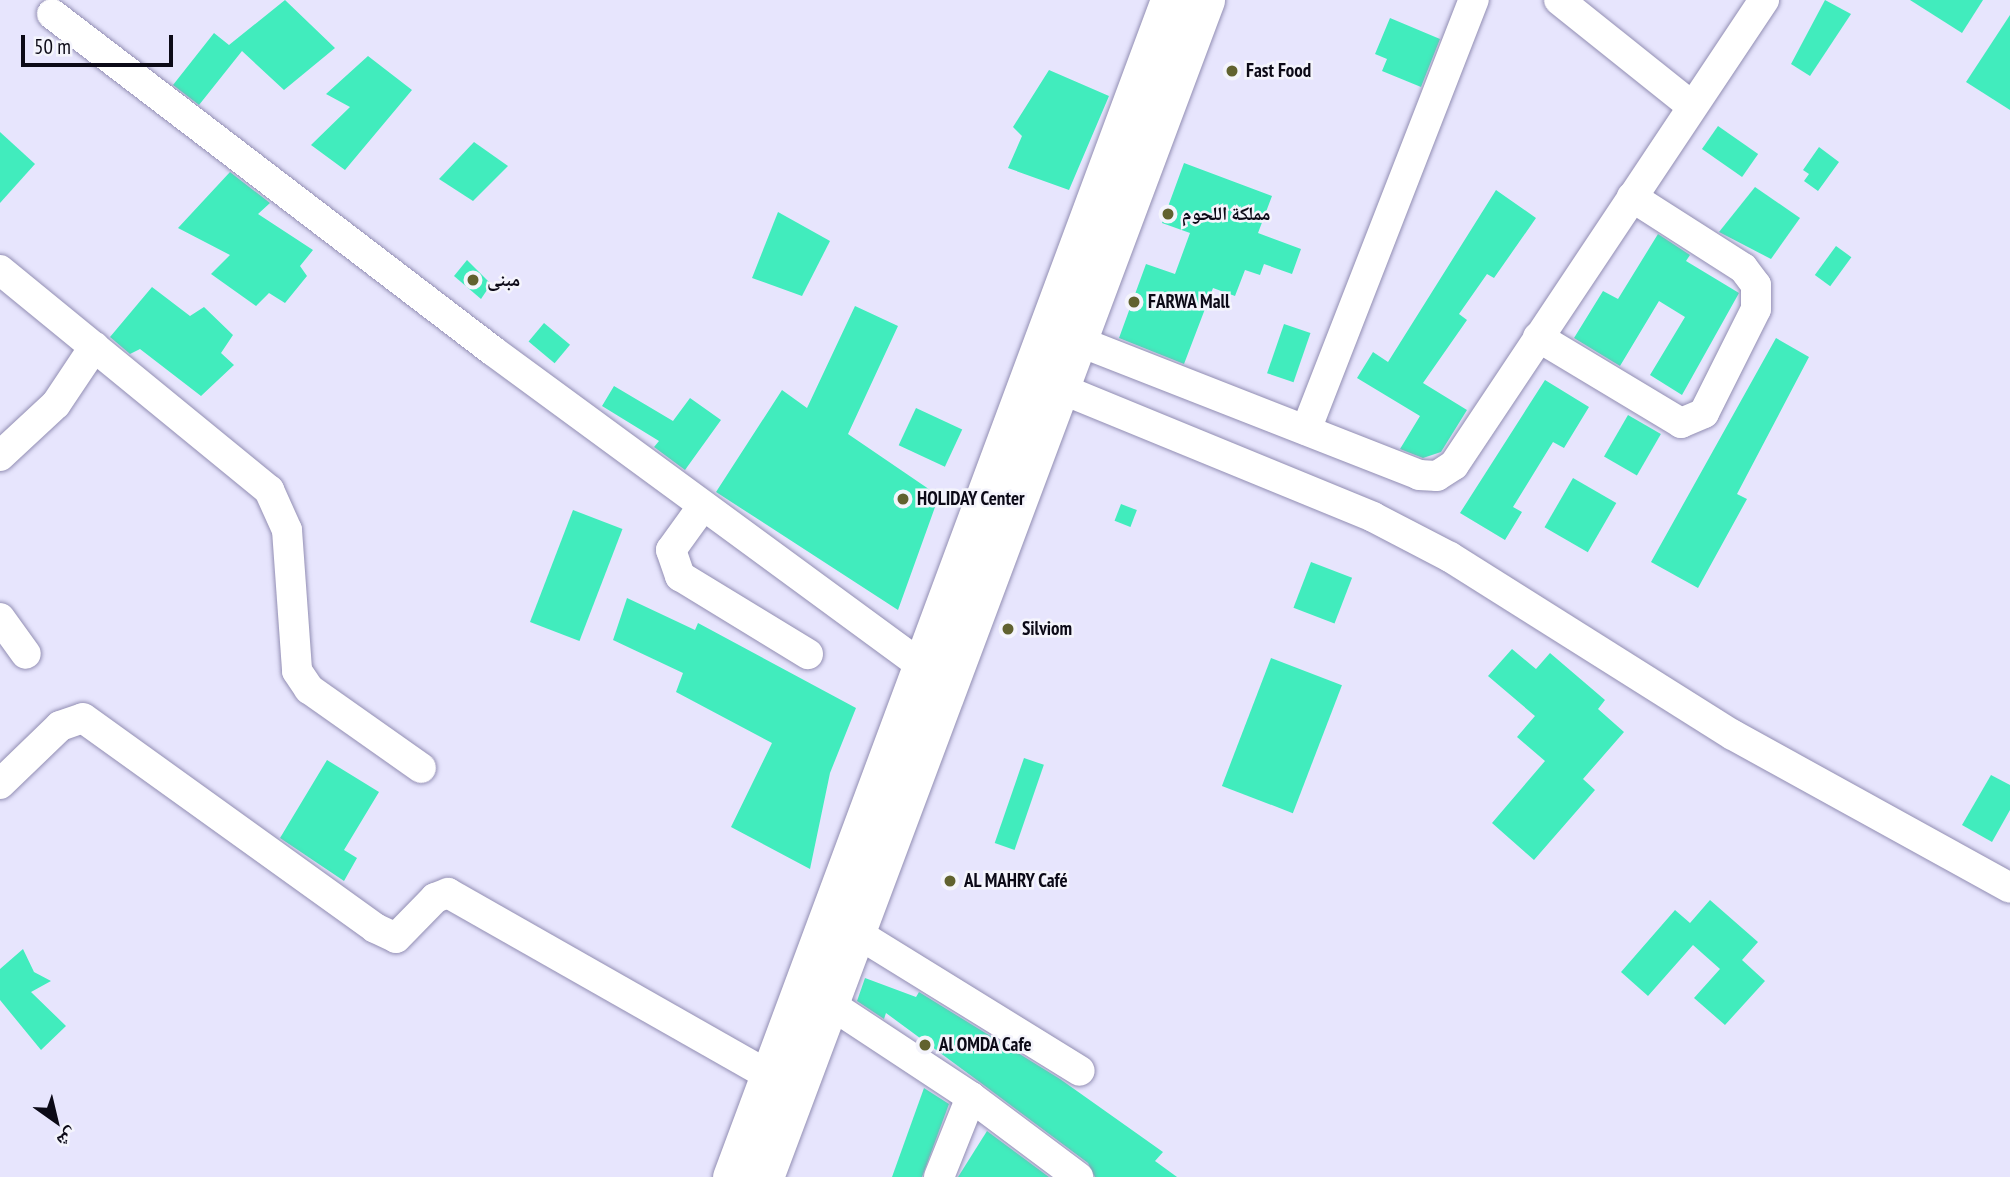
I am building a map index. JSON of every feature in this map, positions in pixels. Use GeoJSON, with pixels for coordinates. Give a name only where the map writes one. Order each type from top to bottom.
{"type":"FeatureCollection","features":[{"type":"Feature","properties":{"kind":"main road"},"geometry":{"type":"LineString","coordinates":[[765,1177],[830,1004],[1063,335],[1169,0]]}},
{"type":"Feature","properties":{"kind":"main road"},"geometry":{"type":"LineString","coordinates":[[1063,335],[1206,0]]}},
{"type":"Feature","properties":{"kind":"main road"},"geometry":{"type":"LineString","coordinates":[[731,1177],[921,665],[1046,383]]}},
{"type":"Feature","properties":{"kind":"street"},"geometry":{"type":"LineString","coordinates":[[1306,430],[1474,0]]}},
{"type":"Feature","properties":{"kind":"street"},"geometry":{"type":"LineString","coordinates":[[1559,0],[1692,106]]}},
{"type":"Feature","properties":{"kind":"street"},"geometry":{"type":"LineString","coordinates":[[1063,335],[1306,430],[1437,476],[1454,465],[1764,0]]}},
{"type":"Feature","properties":{"kind":"street"},"geometry":{"type":"LineString","coordinates":[[52,14],[702,507],[921,665]]}},
{"type":"Feature","properties":{"kind":"street"},"geometry":{"type":"LineString","coordinates":[[1538,337],[1681,423],[1704,413],[1756,309],[1756,285],[1743,268],[1632,197]]}},
{"type":"Feature","properties":{"kind":"street"},"geometry":{"type":"LineString","coordinates":[[0,270],[268,490],[287,530],[297,671],[309,689],[421,768]]}},
{"type":"Feature","properties":{"kind":"street"},"geometry":{"type":"LineString","coordinates":[[0,456],[64,395],[94,347]]}},
{"type":"Feature","properties":{"kind":"street"},"geometry":{"type":"LineString","coordinates":[[1046,383],[1373,517],[1450,557],[1733,735],[2010,888]]}},
{"type":"Feature","properties":{"kind":"street"},"geometry":{"type":"LineString","coordinates":[[702,507],[671,550],[680,576],[808,654]]}},
{"type":"Feature","properties":{"kind":"street"},"geometry":{"type":"LineString","coordinates":[[0,618],[26,654]]}},
{"type":"Feature","properties":{"kind":"street"},"geometry":{"type":"LineString","coordinates":[[0,784],[60,726],[83,718],[375,928],[396,938],[435,898],[448,893],[768,1075]]}},
{"type":"Feature","properties":{"kind":"street"},"geometry":{"type":"LineString","coordinates":[[855,932],[1080,1071]]}},
{"type":"Feature","properties":{"kind":"street"},"geometry":{"type":"LineString","coordinates":[[830,1004],[971,1097],[1078,1177]]}},
{"type":"Feature","properties":{"kind":"street"},"geometry":{"type":"LineString","coordinates":[[939,1177],[971,1097]]}},
{"type":"Feature","properties":{"kind":"building"},"geometry":{"type":"Polygon","coordinates":[[[285,0],[335,48],[284,90],[242,51],[199,105],[173,85],[214,33],[229,45],[285,0]]]}},
{"type":"Feature","properties":{"kind":"building"},"geometry":{"type":"Polygon","coordinates":[[[1825,0],[1851,14],[1810,76],[1791,64],[1825,0]]]}},
{"type":"Feature","properties":{"kind":"building"},"geometry":{"type":"Polygon","coordinates":[[[1910,0],[1983,0],[1962,33],[1910,0]]]}},
{"type":"Feature","properties":{"kind":"building"},"geometry":{"type":"Polygon","coordinates":[[[2010,15],[2010,110],[1966,82],[2010,15]]]}},
{"type":"Feature","properties":{"kind":"building"},"geometry":{"type":"Polygon","coordinates":[[[1390,18],[1440,39],[1421,87],[1382,71],[1387,59],[1375,54],[1390,18]]]}},
{"type":"Feature","properties":{"kind":"building"},"geometry":{"type":"Polygon","coordinates":[[[368,56],[412,90],[345,170],[311,145],[350,107],[326,94],[368,56]]]}},
{"type":"Feature","properties":{"kind":"building"},"geometry":{"type":"Polygon","coordinates":[[[1049,70],[1109,96],[1069,190],[1008,168],[1022,136],[1013,127],[1049,70]]]}},
{"type":"Feature","properties":{"kind":"building"},"geometry":{"type":"Polygon","coordinates":[[[1718,126],[1758,154],[1742,177],[1702,149],[1718,126]]]}},
{"type":"Feature","properties":{"kind":"building"},"geometry":{"type":"Polygon","coordinates":[[[0,132],[35,164],[0,203],[0,132]]]}},
{"type":"Feature","properties":{"kind":"building"},"geometry":{"type":"Polygon","coordinates":[[[474,142],[508,166],[473,201],[439,179],[474,142]]]}},
{"type":"Feature","properties":{"kind":"building"},"geometry":{"type":"Polygon","coordinates":[[[1819,147],[1839,162],[1818,191],[1804,181],[1809,174],[1803,170],[1819,147]]]}},
{"type":"Feature","properties":{"kind":"building"},"geometry":{"type":"Polygon","coordinates":[[[1184,163],[1272,196],[1258,233],[1301,249],[1292,274],[1264,264],[1260,275],[1245,270],[1235,296],[1213,288],[1184,364],[1119,338],[1146,264],[1175,274],[1190,233],[1162,223],[1184,163]]]}},
{"type":"Feature","properties":{"kind":"building"},"geometry":{"type":"Polygon","coordinates":[[[230,172],[270,203],[258,214],[313,250],[300,266],[307,276],[285,303],[269,293],[256,306],[211,274],[230,255],[178,228],[230,172]]]}},
{"type":"Feature","properties":{"kind":"building"},"geometry":{"type":"Polygon","coordinates":[[[1755,187],[1800,218],[1771,259],[1719,232],[1755,187]]]}},
{"type":"Feature","properties":{"kind":"building"},"geometry":{"type":"Polygon","coordinates":[[[1496,190],[1536,218],[1494,278],[1487,274],[1459,314],[1467,320],[1423,383],[1467,410],[1441,452],[1423,458],[1400,449],[1420,416],[1357,378],[1373,352],[1388,362],[1496,190]]]}},
{"type":"Feature","properties":{"kind":"building"},"geometry":{"type":"Polygon","coordinates":[[[778,212],[830,241],[802,296],[752,278],[778,212]]]}},
{"type":"Feature","properties":{"kind":"building"},"geometry":{"type":"Polygon","coordinates":[[[1658,234],[1690,255],[1686,261],[1739,293],[1682,395],[1650,375],[1685,317],[1659,301],[1620,366],[1574,338],[1603,291],[1618,299],[1658,234]]]}},
{"type":"Feature","properties":{"kind":"building"},"geometry":{"type":"Polygon","coordinates":[[[1836,246],[1851,257],[1830,286],[1815,275],[1836,246]]]}},
{"type":"Feature","properties":{"kind":"building","name":"مبنى"},"geometry":{"type":"Polygon","coordinates":[[[467,260],[491,284],[481,299],[454,276],[467,260]]]}},
{"type":"Feature","properties":{"kind":"building"},"geometry":{"type":"Polygon","coordinates":[[[152,287],[190,316],[204,307],[233,335],[221,353],[234,365],[201,396],[140,349],[130,354],[110,337],[152,287]]]}},
{"type":"Feature","properties":{"kind":"building"},"geometry":{"type":"Polygon","coordinates":[[[855,306],[898,326],[848,434],[939,496],[898,610],[716,492],[782,390],[807,408],[855,306]]]}},
{"type":"Feature","properties":{"kind":"building"},"geometry":{"type":"Polygon","coordinates":[[[544,323],[570,345],[555,363],[529,341],[544,323]]]}},
{"type":"Feature","properties":{"kind":"building"},"geometry":{"type":"Polygon","coordinates":[[[1284,324],[1310,333],[1294,382],[1267,373],[1284,324]]]}},
{"type":"Feature","properties":{"kind":"building"},"geometry":{"type":"Polygon","coordinates":[[[1776,338],[1809,357],[1737,494],[1747,499],[1698,588],[1651,562],[1776,338]]]}},
{"type":"Feature","properties":{"kind":"building"},"geometry":{"type":"Polygon","coordinates":[[[1545,380],[1589,407],[1564,448],[1553,442],[1513,507],[1522,512],[1505,540],[1460,513],[1545,380]]]}},
{"type":"Feature","properties":{"kind":"building"},"geometry":{"type":"Polygon","coordinates":[[[614,386],[673,421],[690,398],[721,420],[685,470],[654,447],[659,441],[602,406],[614,386]]]}},
{"type":"Feature","properties":{"kind":"building"},"geometry":{"type":"Polygon","coordinates":[[[916,408],[962,430],[945,467],[899,445],[916,408]]]}},
{"type":"Feature","properties":{"kind":"building"},"geometry":{"type":"Polygon","coordinates":[[[1628,415],[1661,434],[1637,476],[1604,457],[1628,415]]]}},
{"type":"Feature","properties":{"kind":"building"},"geometry":{"type":"Polygon","coordinates":[[[1573,478],[1616,503],[1588,552],[1544,527],[1573,478]]]}},
{"type":"Feature","properties":{"kind":"building"},"geometry":{"type":"Polygon","coordinates":[[[1121,504],[1137,510],[1130,527],[1115,521],[1121,504]]]}},
{"type":"Feature","properties":{"kind":"building"},"geometry":{"type":"Polygon","coordinates":[[[573,510],[622,529],[579,641],[530,622],[573,510]]]}},
{"type":"Feature","properties":{"kind":"building"},"geometry":{"type":"Polygon","coordinates":[[[1311,562],[1352,578],[1335,624],[1293,608],[1311,562]]]}},
{"type":"Feature","properties":{"kind":"building"},"geometry":{"type":"Polygon","coordinates":[[[627,598],[695,630],[698,623],[856,708],[830,773],[810,869],[731,827],[772,743],[676,692],[683,673],[613,640],[627,598]]]}},
{"type":"Feature","properties":{"kind":"building"},"geometry":{"type":"Polygon","coordinates":[[[1512,649],[1536,669],[1550,653],[1605,700],[1598,709],[1624,732],[1583,779],[1595,790],[1534,860],[1492,823],[1545,761],[1517,737],[1535,716],[1488,676],[1512,649]]]}},
{"type":"Feature","properties":{"kind":"building"},"geometry":{"type":"Polygon","coordinates":[[[1271,658],[1342,685],[1293,813],[1222,786],[1271,658]]]}},
{"type":"Feature","properties":{"kind":"building"},"geometry":{"type":"Polygon","coordinates":[[[1024,758],[1044,765],[1015,850],[995,843],[1024,758]]]}},
{"type":"Feature","properties":{"kind":"building"},"geometry":{"type":"Polygon","coordinates":[[[327,760],[379,792],[344,850],[357,858],[344,881],[280,838],[327,760]]]}},
{"type":"Feature","properties":{"kind":"building"},"geometry":{"type":"Polygon","coordinates":[[[1991,775],[2010,785],[2010,810],[1992,842],[1962,825],[1991,775]]]}},
{"type":"Feature","properties":{"kind":"building"},"geometry":{"type":"Polygon","coordinates":[[[1710,900],[1758,942],[1742,960],[1765,981],[1725,1025],[1694,998],[1720,969],[1693,945],[1648,996],[1621,972],[1675,910],[1690,923],[1710,900]]]}},
{"type":"Feature","properties":{"kind":"building"},"geometry":{"type":"Polygon","coordinates":[[[23,949],[34,972],[51,981],[31,992],[66,1026],[41,1050],[0,1000],[0,969],[23,949]]]}},
{"type":"Feature","properties":{"kind":"building"},"geometry":{"type":"Polygon","coordinates":[[[865,978],[916,997],[919,992],[1060,1079],[1163,1152],[1155,1161],[1177,1177],[1095,1177],[1088,1163],[981,1083],[886,1013],[884,1019],[857,1001],[865,978]]]}},
{"type":"Feature","properties":{"kind":"building"},"geometry":{"type":"Polygon","coordinates":[[[924,1088],[949,1104],[922,1177],[892,1177],[924,1088]]]}},
{"type":"Feature","properties":{"kind":"building"},"geometry":{"type":"Polygon","coordinates":[[[987,1131],[1049,1177],[958,1177],[987,1131]]]}},
{"type":"Feature","properties":{"kind":"place","name":"Fast Food"},"geometry":{"type":"Point","coordinates":[1232,71]}},
{"type":"Feature","properties":{"kind":"place","name":"مملكة اللحوم"},"geometry":{"type":"Point","coordinates":[1168,214]}},
{"type":"Feature","properties":{"kind":"place","name":"مبنى"},"geometry":{"type":"Point","coordinates":[473,280]}},
{"type":"Feature","properties":{"kind":"place","name":"FARWA Mall"},"geometry":{"type":"Point","coordinates":[1134,302]}},
{"type":"Feature","properties":{"kind":"place","name":"HOLIDAY Center"},"geometry":{"type":"Point","coordinates":[903,499]}},
{"type":"Feature","properties":{"kind":"place","name":"Silviom"},"geometry":{"type":"Point","coordinates":[1008,629]}},
{"type":"Feature","properties":{"kind":"place","name":"AL MAHRY Café"},"geometry":{"type":"Point","coordinates":[950,881]}},
{"type":"Feature","properties":{"kind":"place","name":"Al OMDA Cafe"},"geometry":{"type":"Point","coordinates":[925,1045]}}]}
